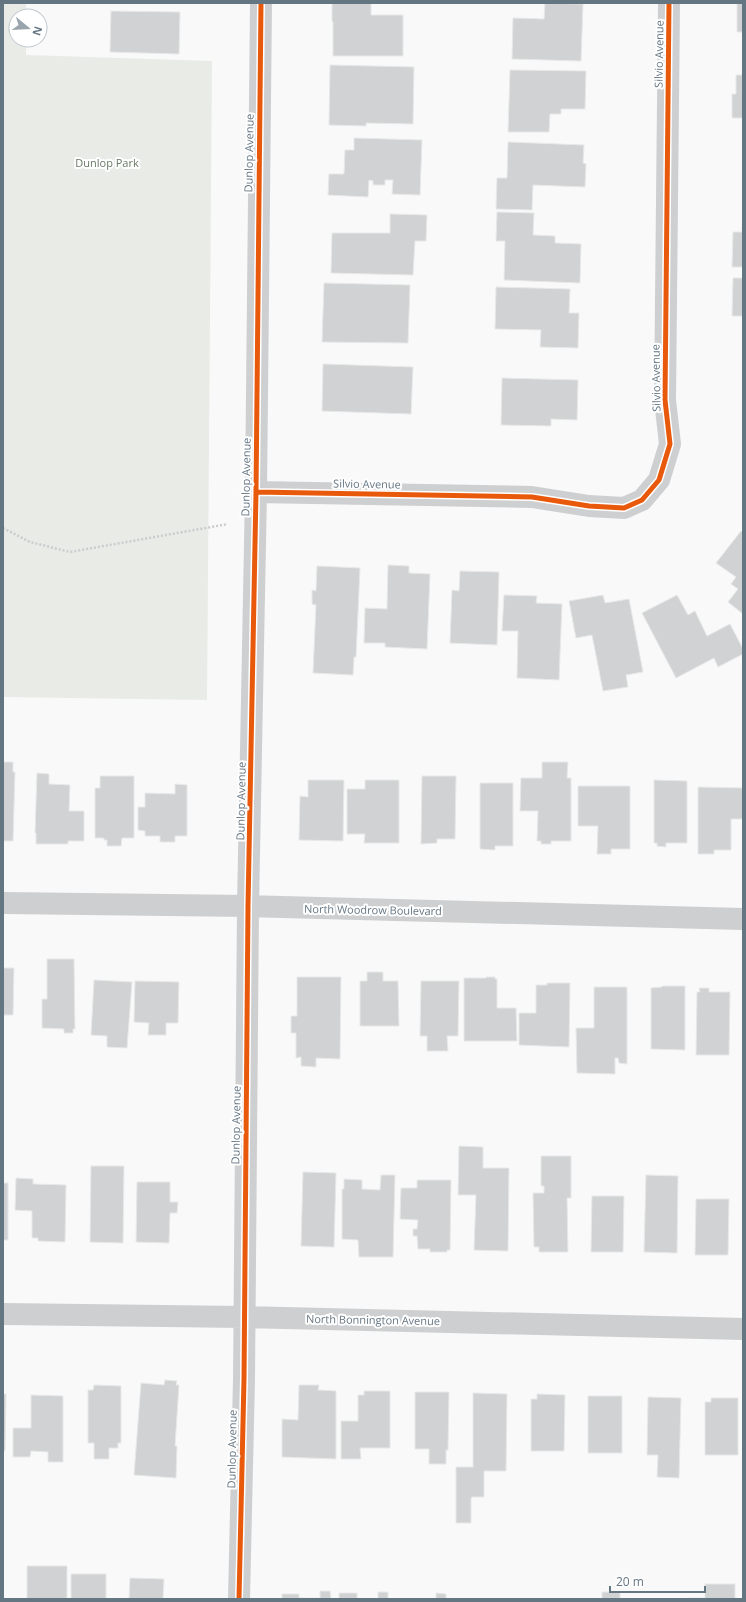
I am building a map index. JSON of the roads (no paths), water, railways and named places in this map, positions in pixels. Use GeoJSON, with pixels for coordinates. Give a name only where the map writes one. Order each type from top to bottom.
{"type":"FeatureCollection","features":[{"type":"Feature","properties":{"kind":"street","name":"Dunlop Avenue"},"geometry":{"type":"LineString","coordinates":[[239,1599],[244,1379],[248,906],[256,492],[261,3]]}},
{"type":"Feature","properties":{"kind":"street","name":"Silvio Avenue"},"geometry":{"type":"LineString","coordinates":[[256,492],[532,497],[589,506],[624,508],[642,500],[659,480],[670,444],[665,400],[669,3]]}},
{"type":"Feature","properties":{"kind":"street","name":"North Woodrow Boulevard"},"geometry":{"type":"LineString","coordinates":[[3,903],[248,906],[743,919]]}},
{"type":"Feature","properties":{"kind":"street","name":"North Bonnington Avenue"},"geometry":{"type":"LineString","coordinates":[[3,1314],[743,1329]]}},
{"type":"Feature","properties":{"kind":"park label","name":"Dunlop Park"},"geometry":{"type":"Point","coordinates":[107,163]}}]}
